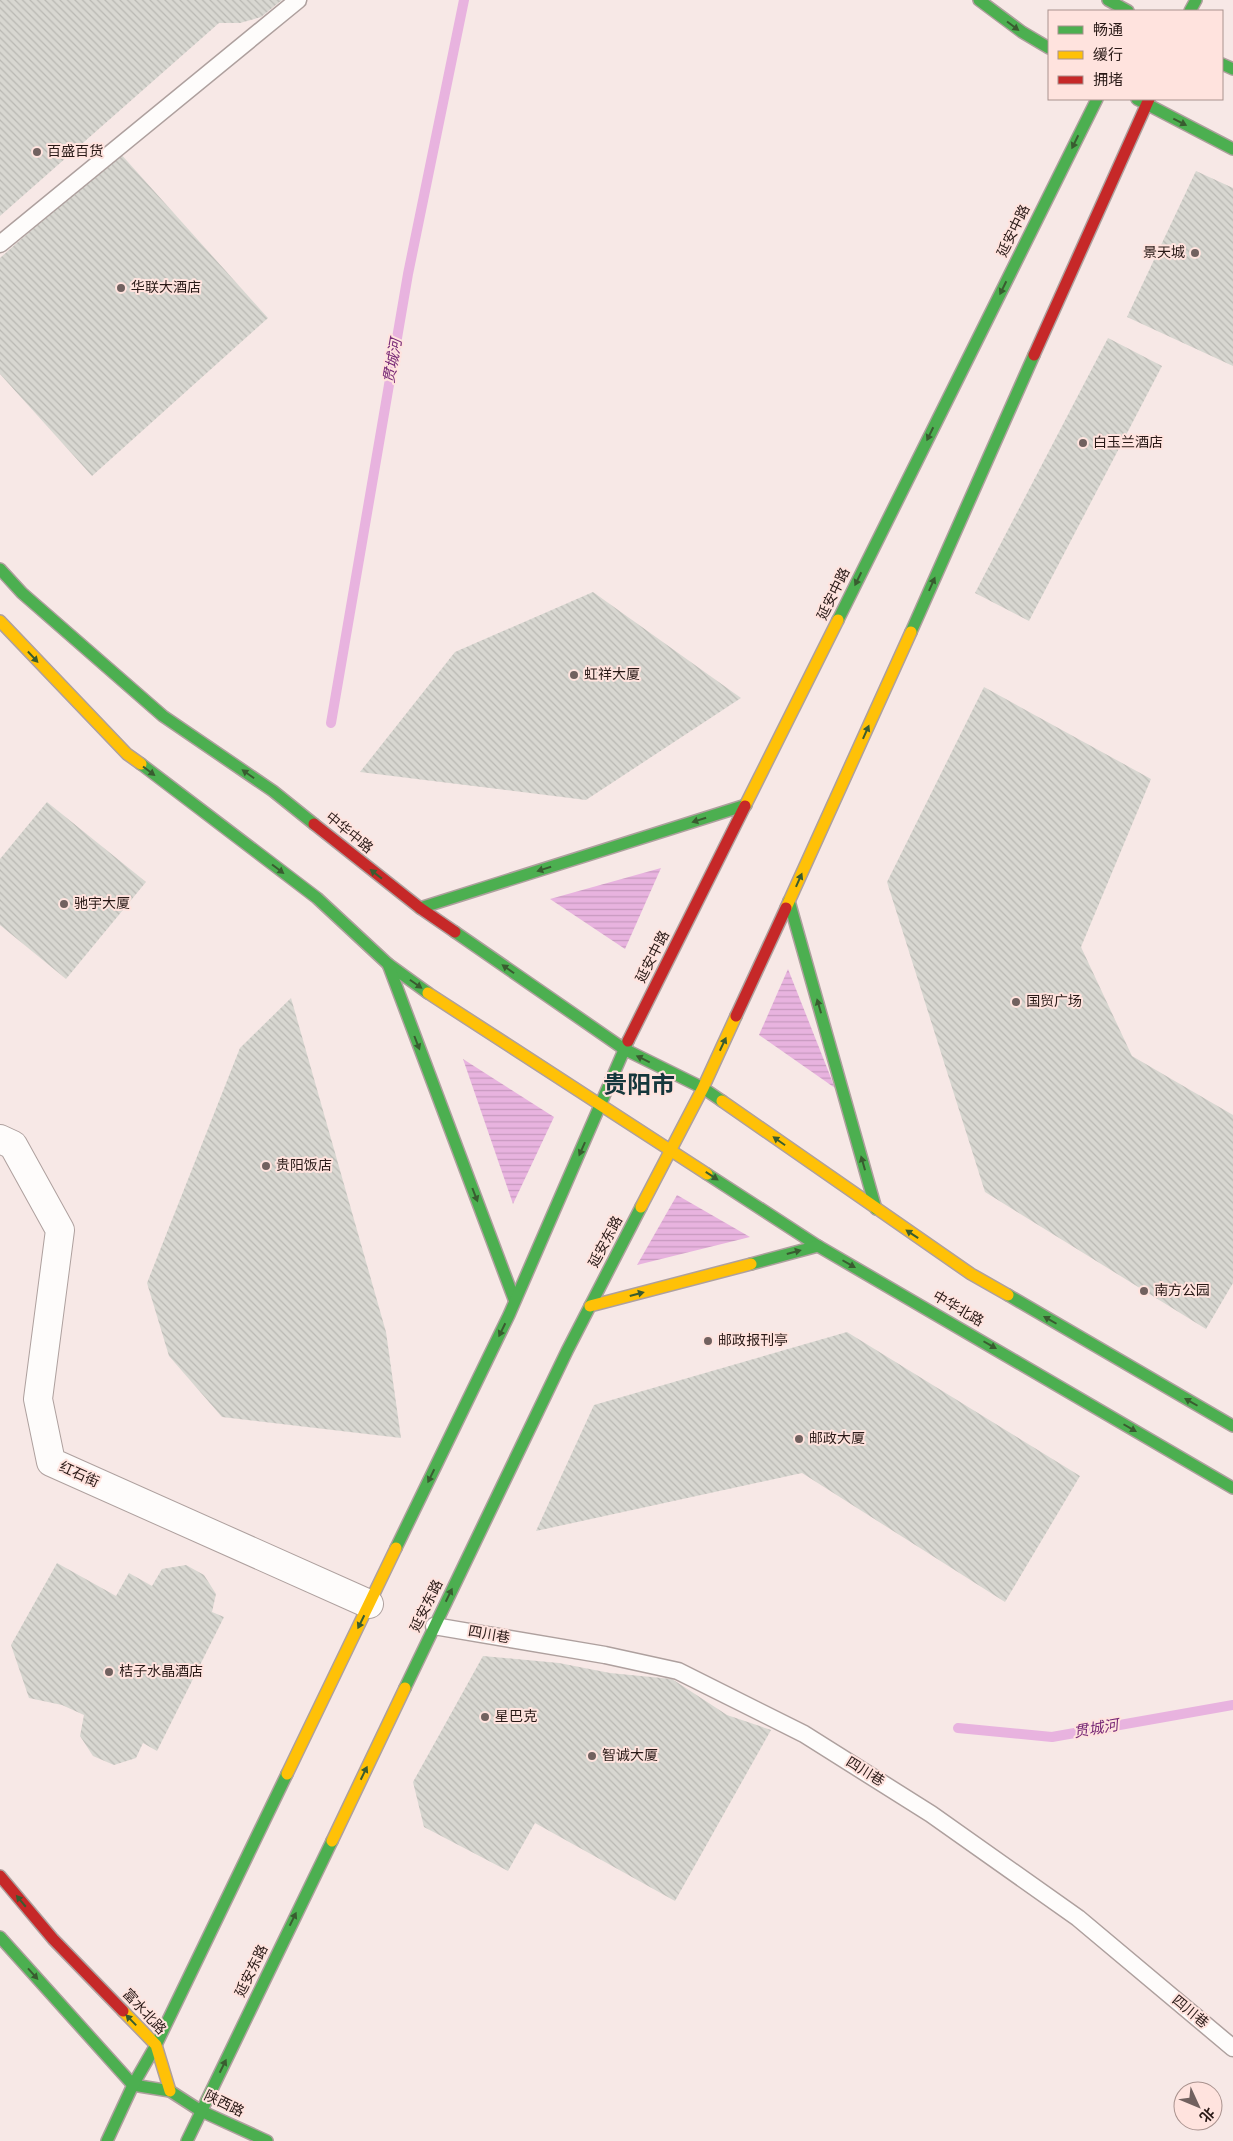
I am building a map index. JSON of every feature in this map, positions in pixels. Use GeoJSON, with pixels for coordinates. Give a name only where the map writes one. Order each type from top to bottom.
{"type":"FeatureCollection","features":[{"type":"Feature","properties":{"kind":"main road"},"geometry":{"type":"LineString","coordinates":[[979,0],[1022,32],[1048,47]]}},
{"type":"Feature","properties":{"kind":"main road"},"geometry":{"type":"LineString","coordinates":[[1108,0],[1134,9]]}},
{"type":"Feature","properties":{"kind":"main road","name":"延安中路"},"geometry":{"type":"LineString","coordinates":[[601,1104],[624,1050],[1097,100]]}},
{"type":"Feature","properties":{"kind":"main road"},"geometry":{"type":"LineString","coordinates":[[1233,149],[1144,101],[790,901],[703,1088],[876,1210],[971,1274],[1233,1426]]}},
{"type":"Feature","properties":{"kind":"main road","name":"中华中路"},"geometry":{"type":"LineString","coordinates":[[0,569],[22,593],[163,716],[273,791],[420,908],[624,1050],[703,1088]]}},
{"type":"Feature","properties":{"kind":"main road"},"geometry":{"type":"LineString","coordinates":[[0,621],[126,754],[317,898],[388,964],[440,1001],[672,1150]]}},
{"type":"Feature","properties":{"kind":"main road"},"geometry":{"type":"LineString","coordinates":[[420,908],[746,805]]}},
{"type":"Feature","properties":{"kind":"main road"},"geometry":{"type":"LineString","coordinates":[[790,901],[876,1210]]}},
{"type":"Feature","properties":{"kind":"main road"},"geometry":{"type":"LineString","coordinates":[[388,964],[514,1300]]}},
{"type":"Feature","properties":{"kind":"main road","name":"延安东路"},"geometry":{"type":"LineString","coordinates":[[186,2141],[590,1306],[703,1088]]}},
{"type":"Feature","properties":{"kind":"main road"},"geometry":{"type":"LineString","coordinates":[[106,2141],[133,2085],[156,2045],[509,1316],[514,1300],[601,1104]]}},
{"type":"Feature","properties":{"kind":"main road","name":"中华北路"},"geometry":{"type":"LineString","coordinates":[[672,1150],[818,1246],[1233,1488]]}},
{"type":"Feature","properties":{"kind":"main road"},"geometry":{"type":"LineString","coordinates":[[590,1306],[818,1246]]}},
{"type":"Feature","properties":{"kind":"main road","name":"富水北路"},"geometry":{"type":"LineString","coordinates":[[0,1876],[53,1939],[156,2045],[170,2091]]}},
{"type":"Feature","properties":{"kind":"main road"},"geometry":{"type":"LineString","coordinates":[[0,1937],[133,2085],[170,2091]]}},
{"type":"Feature","properties":{"kind":"main road","name":"陕西路"},"geometry":{"type":"LineString","coordinates":[[170,2091],[201,2111],[267,2141]]}},
{"type":"Feature","properties":{"kind":"street","name":"红石街"},"geometry":{"type":"LineString","coordinates":[[0,1139],[13,1144],[60,1230],[38,1399],[50,1462],[370,1604]]}},
{"type":"Feature","properties":{"kind":"lane"},"geometry":{"type":"LineString","coordinates":[[0,244],[298,0]]}},
{"type":"Feature","properties":{"kind":"lane","name":"四川巷"},"geometry":{"type":"LineString","coordinates":[[434,1626],[605,1656],[678,1671],[804,1734],[932,1814],[1078,1918],[1233,2048]]}},
{"type":"Feature","properties":{"kind":"shaded area"},"geometry":{"type":"Polygon","coordinates":[[[661,868],[625,949],[550,899],[661,868]]]}},
{"type":"Feature","properties":{"kind":"shaded area"},"geometry":{"type":"Polygon","coordinates":[[[788,969],[835,1088],[759,1035],[788,969]]]}},
{"type":"Feature","properties":{"kind":"shaded area"},"geometry":{"type":"Polygon","coordinates":[[[463,1059],[554,1117],[513,1204],[463,1059]]]}},
{"type":"Feature","properties":{"kind":"shaded area"},"geometry":{"type":"Polygon","coordinates":[[[677,1195],[750,1237],[637,1265],[677,1195]]]}},
{"type":"Feature","properties":{"kind":"building","name":"百盛百货"},"geometry":{"type":"Polygon","coordinates":[[[0,0],[282,0],[261,17],[240,23],[219,23],[0,216],[0,0]]]}},
{"type":"Feature","properties":{"kind":"building","name":"华联大酒店"},"geometry":{"type":"Polygon","coordinates":[[[119,152],[268,318],[92,476],[0,374],[0,258],[119,152]]]}},
{"type":"Feature","properties":{"kind":"building","name":"景天城"},"geometry":{"type":"Polygon","coordinates":[[[1196,171],[1233,188],[1233,366],[1127,317],[1196,171]]]}},
{"type":"Feature","properties":{"kind":"building"},"geometry":{"type":"Polygon","coordinates":[[[1108,338],[1162,366],[1029,621],[975,593],[1108,338]]]}},
{"type":"Feature","properties":{"kind":"building","name":"虹祥大厦"},"geometry":{"type":"Polygon","coordinates":[[[593,592],[741,698],[586,800],[360,772],[455,652],[593,592]]]}},
{"type":"Feature","properties":{"kind":"building","name":"国贸广场"},"geometry":{"type":"Polygon","coordinates":[[[984,687],[1151,779],[1081,947],[1132,1056],[1233,1115],[1233,1283],[1206,1329],[985,1192],[887,882],[984,687]]]}},
{"type":"Feature","properties":{"kind":"building","name":"驰宇大厦"},"geometry":{"type":"Polygon","coordinates":[[[47,802],[146,882],[66,979],[0,925],[0,859],[47,802]]]}},
{"type":"Feature","properties":{"kind":"building","name":"贵阳饭店"},"geometry":{"type":"Polygon","coordinates":[[[291,998],[386,1332],[401,1438],[222,1417],[169,1356],[147,1283],[240,1048],[291,998]]]}},
{"type":"Feature","properties":{"kind":"building","name":"邮政大厦"},"geometry":{"type":"Polygon","coordinates":[[[847,1332],[1080,1476],[1005,1602],[802,1473],[536,1531],[594,1405],[847,1332]]]}},
{"type":"Feature","properties":{"kind":"building","name":"桔子水晶酒店"},"geometry":{"type":"Polygon","coordinates":[[[57,1563],[116,1596],[129,1573],[152,1586],[162,1569],[186,1565],[204,1575],[216,1594],[212,1612],[224,1617],[157,1751],[143,1743],[136,1758],[114,1765],[93,1756],[80,1736],[84,1715],[62,1705],[29,1698],[11,1645],[57,1563]]]}},
{"type":"Feature","properties":{"kind":"building","name":"智诚大厦"},"geometry":{"type":"Polygon","coordinates":[[[483,1656],[559,1663],[610,1673],[672,1679],[727,1715],[771,1730],[675,1901],[535,1823],[508,1871],[424,1827],[413,1782],[483,1656]]]}},
{"type":"Feature","properties":{"kind":"waterway","name":"贯城河"},"geometry":{"type":"LineString","coordinates":[[331,723],[408,274],[464,0]]}},
{"type":"Feature","properties":{"kind":"waterway","name":"贯城河"},"geometry":{"type":"LineString","coordinates":[[958,1728],[1052,1737],[1233,1705]]}},
{"type":"Feature","properties":{"kind":"traffic: fast"},"geometry":{"type":"LineString","coordinates":[[979,0],[1022,32],[1048,47]]}},
{"type":"Feature","properties":{"kind":"traffic: fast"},"geometry":{"type":"LineString","coordinates":[[1108,0],[1126,10]]}},
{"type":"Feature","properties":{"kind":"traffic: fast"},"geometry":{"type":"LineString","coordinates":[[1191,10],[1196,0]]}},
{"type":"Feature","properties":{"kind":"traffic: fast"},"geometry":{"type":"LineString","coordinates":[[1223,64],[1233,69]]}},
{"type":"Feature","properties":{"kind":"traffic: fast"},"geometry":{"type":"LineString","coordinates":[[838,620],[1097,100]]}},
{"type":"Feature","properties":{"kind":"traffic: fast"},"geometry":{"type":"LineString","coordinates":[[1139,100],[1233,149]]}},
{"type":"Feature","properties":{"kind":"traffic: fast"},"geometry":{"type":"LineString","coordinates":[[911,632],[1034,355]]}},
{"type":"Feature","properties":{"kind":"traffic: fast"},"geometry":{"type":"LineString","coordinates":[[0,569],[22,593],[163,716],[273,791],[314,824]]}},
{"type":"Feature","properties":{"kind":"traffic: fast"},"geometry":{"type":"LineString","coordinates":[[141,764],[317,898],[388,964],[428,993]]}},
{"type":"Feature","properties":{"kind":"traffic: fast"},"geometry":{"type":"LineString","coordinates":[[420,908],[746,805]]}},
{"type":"Feature","properties":{"kind":"traffic: fast"},"geometry":{"type":"LineString","coordinates":[[789,901],[876,1209]]}},
{"type":"Feature","properties":{"kind":"traffic: fast"},"geometry":{"type":"LineString","coordinates":[[455,932],[624,1049],[703,1088],[722,1101]]}},
{"type":"Feature","properties":{"kind":"traffic: fast"},"geometry":{"type":"LineString","coordinates":[[388,964],[514,1299]]}},
{"type":"Feature","properties":{"kind":"traffic: fast"},"geometry":{"type":"LineString","coordinates":[[396,1548],[509,1315],[628,1041]]}},
{"type":"Feature","properties":{"kind":"traffic: fast"},"geometry":{"type":"LineString","coordinates":[[707,1174],[818,1246],[1233,1488]]}},
{"type":"Feature","properties":{"kind":"traffic: fast"},"geometry":{"type":"LineString","coordinates":[[405,1688],[567,1351],[641,1207]]}},
{"type":"Feature","properties":{"kind":"traffic: fast"},"geometry":{"type":"LineString","coordinates":[[751,1264],[818,1246]]}},
{"type":"Feature","properties":{"kind":"traffic: fast"},"geometry":{"type":"LineString","coordinates":[[1008,1295],[1233,1426]]}},
{"type":"Feature","properties":{"kind":"traffic: fast"},"geometry":{"type":"LineString","coordinates":[[107,2141],[133,2085],[156,2045],[287,1774]]}},
{"type":"Feature","properties":{"kind":"traffic: fast"},"geometry":{"type":"LineString","coordinates":[[187,2141],[332,1841]]}},
{"type":"Feature","properties":{"kind":"traffic: fast"},"geometry":{"type":"LineString","coordinates":[[0,1937],[133,2085],[170,2091],[201,2111],[267,2141]]}},
{"type":"Feature","properties":{"kind":"traffic: slow"},"geometry":{"type":"LineString","coordinates":[[745,806],[838,620]]}},
{"type":"Feature","properties":{"kind":"traffic: slow"},"geometry":{"type":"LineString","coordinates":[[0,621],[127,754],[141,764]]}},
{"type":"Feature","properties":{"kind":"traffic: slow"},"geometry":{"type":"LineString","coordinates":[[786,908],[911,632]]}},
{"type":"Feature","properties":{"kind":"traffic: slow"},"geometry":{"type":"LineString","coordinates":[[428,993],[707,1174]]}},
{"type":"Feature","properties":{"kind":"traffic: slow"},"geometry":{"type":"LineString","coordinates":[[641,1207],[703,1088],[736,1016]]}},
{"type":"Feature","properties":{"kind":"traffic: slow"},"geometry":{"type":"LineString","coordinates":[[722,1101],[971,1274],[1008,1295]]}},
{"type":"Feature","properties":{"kind":"traffic: slow"},"geometry":{"type":"LineString","coordinates":[[590,1306],[751,1264]]}},
{"type":"Feature","properties":{"kind":"traffic: slow"},"geometry":{"type":"LineString","coordinates":[[287,1774],[396,1548]]}},
{"type":"Feature","properties":{"kind":"traffic: slow"},"geometry":{"type":"LineString","coordinates":[[332,1841],[405,1688]]}},
{"type":"Feature","properties":{"kind":"traffic: slow"},"geometry":{"type":"LineString","coordinates":[[123,2011],[156,2045],[170,2091]]}},
{"type":"Feature","properties":{"kind":"traffic: jam"},"geometry":{"type":"LineString","coordinates":[[1034,355],[1149,100]]}},
{"type":"Feature","properties":{"kind":"traffic: jam"},"geometry":{"type":"LineString","coordinates":[[628,1041],[745,806]]}},
{"type":"Feature","properties":{"kind":"traffic: jam"},"geometry":{"type":"LineString","coordinates":[[314,824],[420,908],[455,932]]}},
{"type":"Feature","properties":{"kind":"traffic: jam"},"geometry":{"type":"LineString","coordinates":[[736,1016],[786,908]]}},
{"type":"Feature","properties":{"kind":"traffic: jam"},"geometry":{"type":"LineString","coordinates":[[0,1876],[53,1939],[123,2011]]}},
{"type":"Feature","properties":{"kind":"place","name":"百盛百货"},"geometry":{"type":"Point","coordinates":[37,152]}},
{"type":"Feature","properties":{"kind":"place","name":"景天城"},"geometry":{"type":"Point","coordinates":[1195,253]}},
{"type":"Feature","properties":{"kind":"place","name":"华联大酒店"},"geometry":{"type":"Point","coordinates":[121,288]}},
{"type":"Feature","properties":{"kind":"place","name":"白玉兰酒店"},"geometry":{"type":"Point","coordinates":[1083,443]}},
{"type":"Feature","properties":{"kind":"place","name":"虹祥大厦"},"geometry":{"type":"Point","coordinates":[574,675]}},
{"type":"Feature","properties":{"kind":"place","name":"驰宇大厦"},"geometry":{"type":"Point","coordinates":[64,904]}},
{"type":"Feature","properties":{"kind":"place","name":"国贸广场"},"geometry":{"type":"Point","coordinates":[1016,1002]}},
{"type":"Feature","properties":{"kind":"place","name":"贵阳饭店"},"geometry":{"type":"Point","coordinates":[266,1166]}},
{"type":"Feature","properties":{"kind":"place","name":"南方公园"},"geometry":{"type":"Point","coordinates":[1144,1291]}},
{"type":"Feature","properties":{"kind":"place","name":"邮政报刊亭"},"geometry":{"type":"Point","coordinates":[708,1341]}},
{"type":"Feature","properties":{"kind":"place","name":"邮政大厦"},"geometry":{"type":"Point","coordinates":[799,1439]}},
{"type":"Feature","properties":{"kind":"place","name":"桔子水晶酒店"},"geometry":{"type":"Point","coordinates":[109,1672]}},
{"type":"Feature","properties":{"kind":"place","name":"星巴克"},"geometry":{"type":"Point","coordinates":[485,1717]}},
{"type":"Feature","properties":{"kind":"place","name":"智诚大厦"},"geometry":{"type":"Point","coordinates":[592,1756]}},
{"type":"Feature","properties":{"kind":"district","name":"贵阳市"},"geometry":{"type":"Point","coordinates":[639,1086]}}]}
